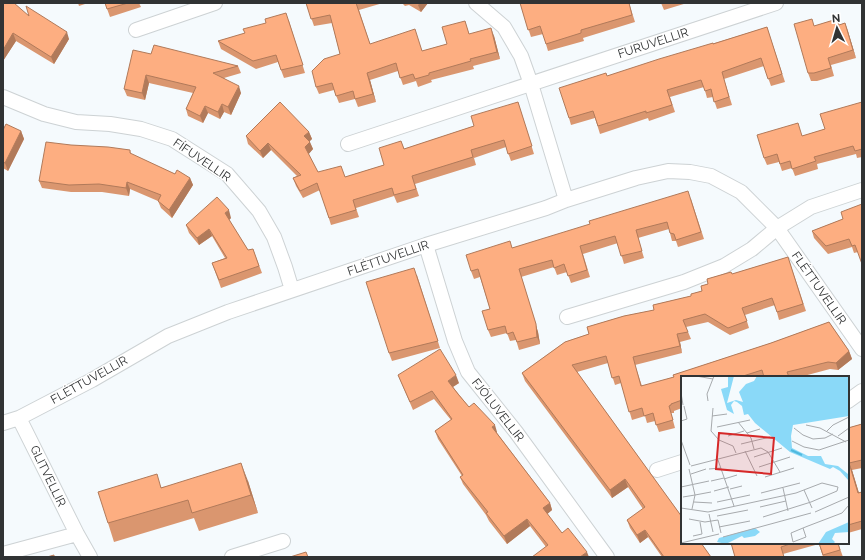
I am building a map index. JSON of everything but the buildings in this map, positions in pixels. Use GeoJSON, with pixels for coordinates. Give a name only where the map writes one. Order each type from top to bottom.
{"type":"FeatureCollection","features":[{"type":"Feature","properties":{"kind":"street"},"geometry":{"type":"LineString","coordinates":[[136,30],[215,3]]}},
{"type":"Feature","properties":{"kind":"street"},"geometry":{"type":"LineString","coordinates":[[476,3],[504,27],[521,56],[566,200]]}},
{"type":"Feature","properties":{"kind":"street","name":"FURUVELLIR"},"geometry":{"type":"LineString","coordinates":[[348,144],[776,3]]}},
{"type":"Feature","properties":{"kind":"street","name":"FÍFUVELLIR"},"geometry":{"type":"LineString","coordinates":[[3,97],[44,114],[76,122],[110,124],[141,129],[172,139],[227,174],[259,211],[274,237],[286,267],[292,290]]}},
{"type":"Feature","properties":{"kind":"street","name":"FLÉTTUVELLIR"},"geometry":{"type":"LineString","coordinates":[[3,423],[20,418],[92,380],[168,336],[228,312],[426,245],[546,208],[566,200],[636,178],[668,171],[690,172],[711,176],[741,192],[777,228],[862,349]]}},
{"type":"Feature","properties":{"kind":"street"},"geometry":{"type":"LineString","coordinates":[[567,317],[684,282],[724,266],[752,249],[777,228],[811,207],[862,190]]}},
{"type":"Feature","properties":{"kind":"street","name":"FJÓLUVELLIR"},"geometry":{"type":"LineString","coordinates":[[426,245],[455,340],[468,372],[516,432],[607,557]]}},
{"type":"Feature","properties":{"kind":"street"},"geometry":{"type":"LineString","coordinates":[[849,400],[862,390]]}},
{"type":"Feature","properties":{"kind":"street","name":"GLITVELLIR"},"geometry":{"type":"LineString","coordinates":[[20,418],[76,534],[90,557]]}},
{"type":"Feature","properties":{"kind":"street"},"geometry":{"type":"LineString","coordinates":[[657,470],[681,462]]}},
{"type":"Feature","properties":{"kind":"street"},"geometry":{"type":"LineString","coordinates":[[3,554],[76,534]]}},
{"type":"Feature","properties":{"kind":"street"},"geometry":{"type":"LineString","coordinates":[[232,557],[283,541]]}}]}
